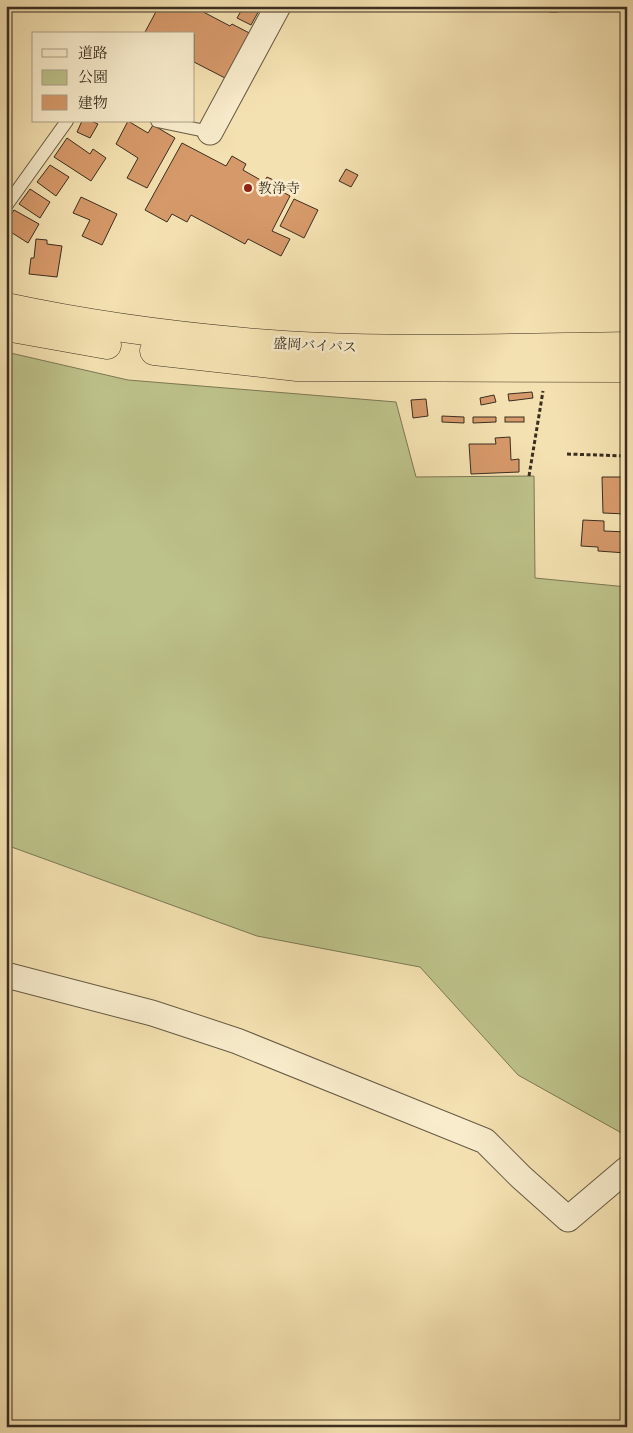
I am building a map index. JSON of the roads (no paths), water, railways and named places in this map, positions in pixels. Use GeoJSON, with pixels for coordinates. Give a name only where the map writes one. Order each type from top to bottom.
{"type":"FeatureCollection","features":[{"type":"Feature","properties":{"kind":"highway","name":"盛岡バイパス"},"geometry":{"type":"LineString","coordinates":[[6,307],[155,333],[246,342],[400,348],[627,346]]}},
{"type":"Feature","properties":{"kind":"highway","name":"盛岡バイパス"},"geometry":{"type":"LineString","coordinates":[[6,327],[126,348],[298,367],[627,368]]}},
{"type":"Feature","properties":{"kind":"street"},"geometry":{"type":"LineString","coordinates":[[210,132],[278,6]]}},
{"type":"Feature","properties":{"kind":"street"},"geometry":{"type":"LineString","coordinates":[[6,975],[152,1013],[237,1041],[485,1141],[521,1177],[568,1219],[627,1169]]}},
{"type":"Feature","properties":{"kind":"lane"},"geometry":{"type":"LineString","coordinates":[[6,206],[66,122]]}},
{"type":"Feature","properties":{"kind":"lane"},"geometry":{"type":"LineString","coordinates":[[161,122],[210,132]]}},
{"type":"Feature","properties":{"kind":"place","name":"教浄寺"},"geometry":{"type":"Point","coordinates":[248,188]}}]}
